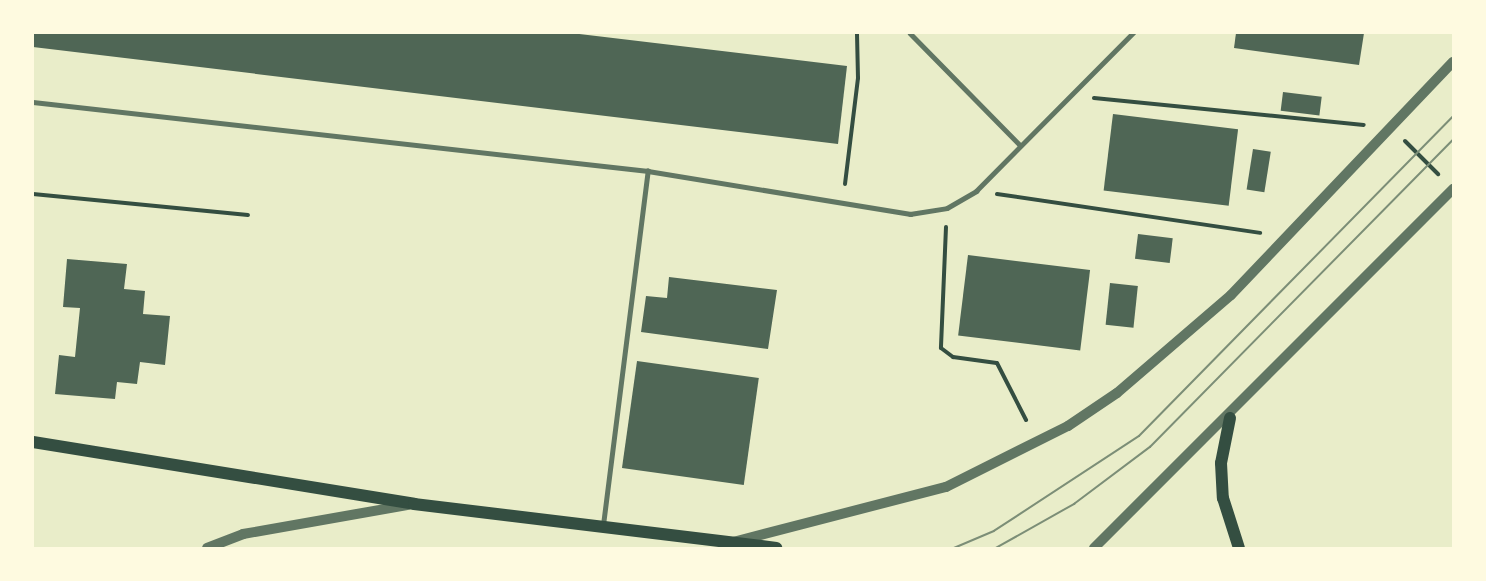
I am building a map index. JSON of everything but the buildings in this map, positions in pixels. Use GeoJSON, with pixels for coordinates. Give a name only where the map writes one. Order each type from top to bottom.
{"type":"FeatureCollection","features":[{"type":"Feature","properties":{"kind":"main road"},"geometry":{"type":"LineString","coordinates":[[1230,418],[1221,464],[1223,498],[1239,548]]}},
{"type":"Feature","properties":{"kind":"main road"},"geometry":{"type":"LineString","coordinates":[[33,442],[414,504],[776,548]]}},
{"type":"Feature","properties":{"kind":"street"},"geometry":{"type":"LineString","coordinates":[[728,543],[946,487],[1037,442],[1117,393],[1231,295],[1453,62]]}},
{"type":"Feature","properties":{"kind":"street"},"geometry":{"type":"LineString","coordinates":[[1094,548],[1230,418],[1453,189]]}},
{"type":"Feature","properties":{"kind":"street"},"geometry":{"type":"LineString","coordinates":[[207,548],[243,534],[414,504]]}},
{"type":"Feature","properties":{"kind":"lane"},"geometry":{"type":"LineString","coordinates":[[910,33],[1020,145]]}},
{"type":"Feature","properties":{"kind":"lane"},"geometry":{"type":"LineString","coordinates":[[33,102],[648,171],[843,206],[910,214],[947,208],[975,191],[1068,95],[1133,33]]}},
{"type":"Feature","properties":{"kind":"lane"},"geometry":{"type":"LineString","coordinates":[[602,526],[648,171]]}},
{"type":"Feature","properties":{"kind":"path"},"geometry":{"type":"LineString","coordinates":[[843,206],[858,78],[857,33]]}},
{"type":"Feature","properties":{"kind":"path"},"geometry":{"type":"LineString","coordinates":[[1068,95],[1391,127],[1453,189]]}},
{"type":"Feature","properties":{"kind":"path"},"geometry":{"type":"LineString","coordinates":[[975,191],[1286,237]]}},
{"type":"Feature","properties":{"kind":"path"},"geometry":{"type":"LineString","coordinates":[[33,194],[248,215]]}},
{"type":"Feature","properties":{"kind":"path"},"geometry":{"type":"LineString","coordinates":[[947,208],[941,348],[954,357],[997,363],[1026,420]]}},
{"type":"Feature","properties":{"kind":"tram line"},"geometry":{"type":"LineString","coordinates":[[954,548],[994,531],[1139,436],[1453,116]]}},
{"type":"Feature","properties":{"kind":"tram line"},"geometry":{"type":"LineString","coordinates":[[996,548],[1074,504],[1150,447],[1453,140]]}}]}
